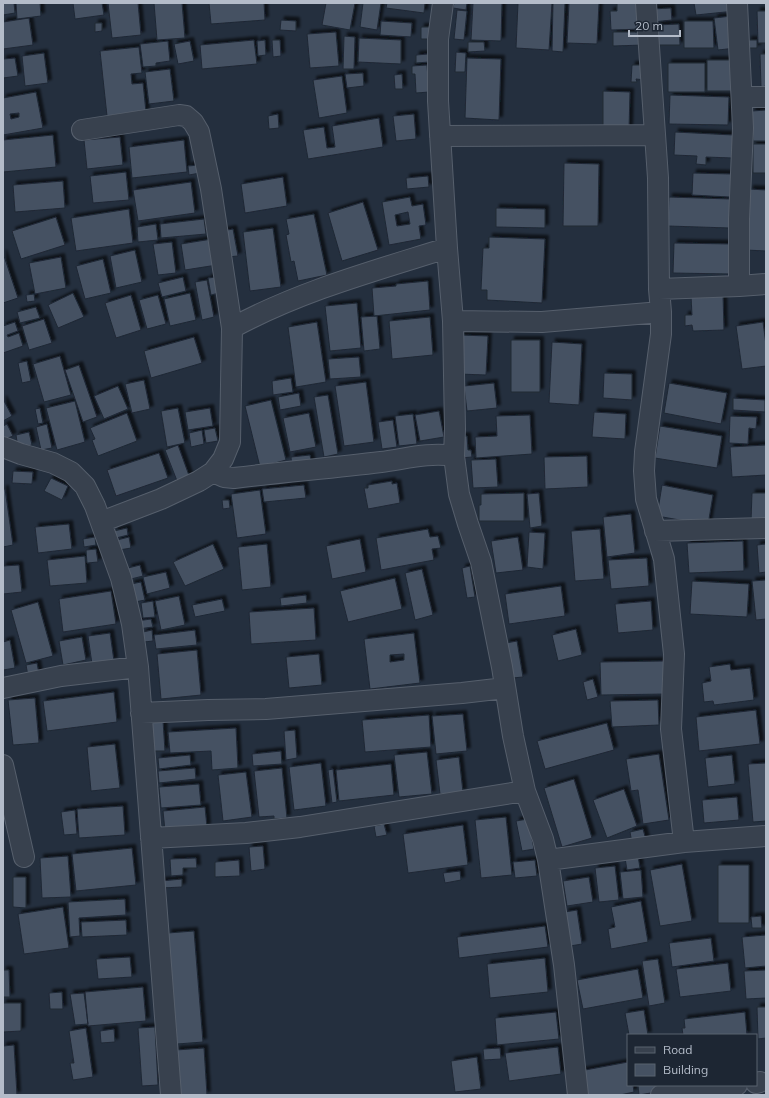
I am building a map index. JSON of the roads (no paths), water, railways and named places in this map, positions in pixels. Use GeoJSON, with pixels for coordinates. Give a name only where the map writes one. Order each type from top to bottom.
{"type":"FeatureCollection","features":[{"type":"Feature","properties":{"kind":"street"},"geometry":{"type":"LineString","coordinates":[[443,3],[438,39],[438,101],[446,248],[453,321],[454,456],[459,494],[481,562],[513,736],[525,791],[543,839],[548,860],[564,965],[578,1095]]}},
{"type":"Feature","properties":{"kind":"street"},"geometry":{"type":"LineString","coordinates":[[646,3],[658,178],[661,334],[646,445],[644,472],[646,499],[664,559],[674,654],[671,729],[684,842]]}},
{"type":"Feature","properties":{"kind":"street"},"geometry":{"type":"LineString","coordinates":[[737,3],[742,97],[739,286]]}},
{"type":"Feature","properties":{"kind":"street"},"geometry":{"type":"LineString","coordinates":[[742,97],[766,97]]}},
{"type":"Feature","properties":{"kind":"street"},"geometry":{"type":"LineString","coordinates":[[82,130],[179,115],[186,116],[193,122],[199,132],[211,189],[232,328],[230,442],[223,459],[213,472],[199,481],[168,496],[101,522]]}},
{"type":"Feature","properties":{"kind":"street"},"geometry":{"type":"LineString","coordinates":[[440,136],[655,135]]}},
{"type":"Feature","properties":{"kind":"street"},"geometry":{"type":"LineString","coordinates":[[232,328],[267,310],[330,285],[446,248]]}},
{"type":"Feature","properties":{"kind":"street"},"geometry":{"type":"LineString","coordinates":[[659,289],[766,284]]}},
{"type":"Feature","properties":{"kind":"street"},"geometry":{"type":"LineString","coordinates":[[453,321],[542,322],[661,312]]}},
{"type":"Feature","properties":{"kind":"street"},"geometry":{"type":"LineString","coordinates":[[3,447],[52,463],[71,472],[85,486],[95,506],[121,578],[132,624],[138,668],[171,1095]]}},
{"type":"Feature","properties":{"kind":"street"},"geometry":{"type":"LineString","coordinates":[[213,472],[224,477],[234,478],[381,462],[427,455],[442,454],[454,456]]}},
{"type":"Feature","properties":{"kind":"street"},"geometry":{"type":"LineString","coordinates":[[655,531],[766,528]]}},
{"type":"Feature","properties":{"kind":"street"},"geometry":{"type":"LineString","coordinates":[[3,688],[61,676],[138,668]]}},
{"type":"Feature","properties":{"kind":"street"},"geometry":{"type":"LineString","coordinates":[[141,713],[208,710],[266,710],[454,694],[505,688]]}},
{"type":"Feature","properties":{"kind":"street"},"geometry":{"type":"LineString","coordinates":[[3,765],[24,857]]}},
{"type":"Feature","properties":{"kind":"street"},"geometry":{"type":"LineString","coordinates":[[151,838],[246,833],[300,828],[525,791]]}},
{"type":"Feature","properties":{"kind":"street"},"geometry":{"type":"LineString","coordinates":[[548,860],[684,842],[766,836]]}},
{"type":"Feature","properties":{"kind":"street"},"geometry":{"type":"LineString","coordinates":[[661,1095],[729,1086]]}}]}
